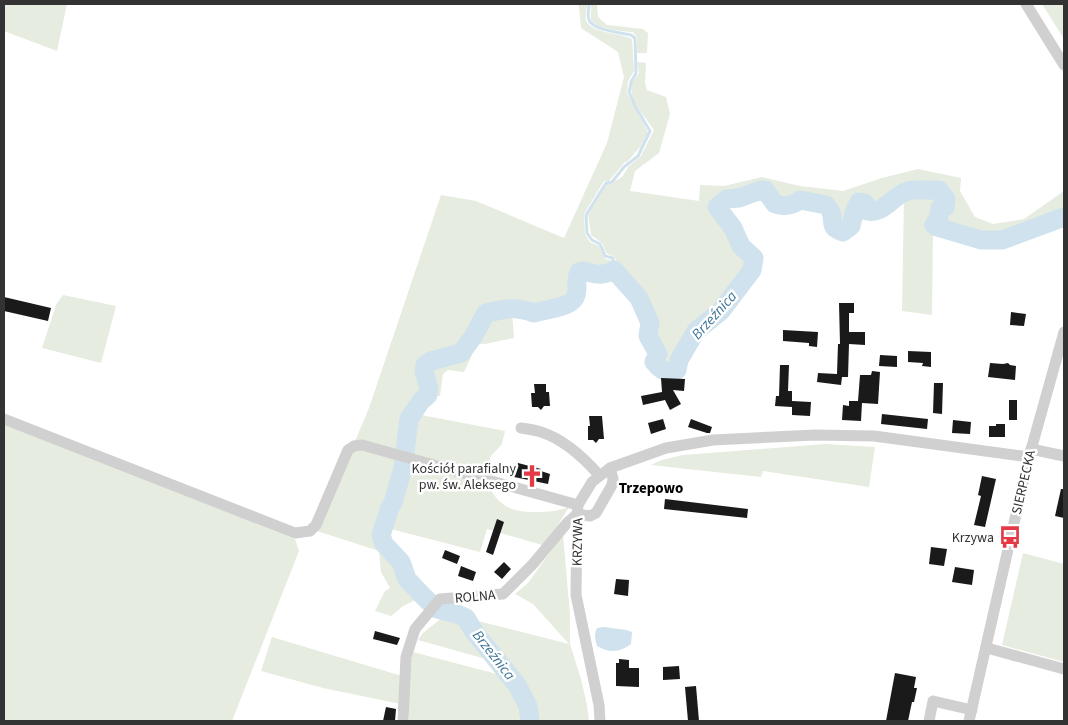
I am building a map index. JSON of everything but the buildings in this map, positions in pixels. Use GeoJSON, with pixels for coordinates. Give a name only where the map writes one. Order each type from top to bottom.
{"type":"FeatureCollection","features":[{"type":"Feature","properties":{"kind":"street"},"geometry":{"type":"LineString","coordinates":[[1026,4],[1064,65]]}},
{"type":"Feature","properties":{"kind":"street","name":"SIERPECKA"},"geometry":{"type":"LineString","coordinates":[[969,721],[1030,453],[1064,332]]}},
{"type":"Feature","properties":{"kind":"street"},"geometry":{"type":"LineString","coordinates":[[4,419],[295,534],[310,531],[316,525],[348,450],[354,446],[362,445],[411,458],[578,510],[590,516],[596,513],[612,485],[613,480],[610,468]]}},
{"type":"Feature","properties":{"kind":"street"},"geometry":{"type":"LineString","coordinates":[[521,428],[552,437],[591,466],[599,475]]}},
{"type":"Feature","properties":{"kind":"street","name":"KRZYWA"},"geometry":{"type":"LineString","coordinates":[[600,721],[599,705],[576,595],[578,510],[592,482],[610,468],[666,448],[714,440],[815,435],[874,436],[1064,456]]}},
{"type":"Feature","properties":{"kind":"street","name":"ROLNA"},"geometry":{"type":"LineString","coordinates":[[403,721],[406,657],[415,629],[438,601],[503,594],[533,564],[578,510]]}},
{"type":"Feature","properties":{"kind":"street"},"geometry":{"type":"LineString","coordinates":[[986,648],[1064,669]]}},
{"type":"Feature","properties":{"kind":"street"},"geometry":{"type":"LineString","coordinates":[[929,721],[933,701],[972,710]]}},
{"type":"Feature","properties":{"kind":"shaded area"},"geometry":{"type":"Polygon","coordinates":[[[4,4],[67,4],[57,51],[4,31],[4,4]]]}},
{"type":"Feature","properties":{"kind":"shaded area"},"geometry":{"type":"Polygon","coordinates":[[[577,4],[587,4],[586,20],[593,28],[632,39],[634,71],[628,81],[627,93],[648,132],[641,146],[627,162],[609,181],[604,181],[584,214],[585,234],[590,242],[599,246],[605,259],[611,260],[611,266],[598,272],[579,269],[572,280],[575,296],[560,304],[533,311],[517,301],[515,305],[484,309],[472,334],[459,352],[432,357],[418,365],[427,389],[426,394],[408,413],[394,491],[384,520],[377,532],[382,547],[385,547],[398,565],[403,579],[411,585],[419,598],[403,606],[391,616],[375,611],[385,591],[390,588],[381,572],[379,551],[317,531],[369,408],[441,195],[476,201],[564,238],[607,143],[624,77],[618,52],[581,28],[579,6],[577,4]]]}},
{"type":"Feature","properties":{"kind":"shaded area"},"geometry":{"type":"Polygon","coordinates":[[[591,4],[597,4],[598,17],[607,25],[643,29],[648,33],[647,53],[637,53],[637,37],[633,32],[610,29],[594,23],[591,20],[591,4]]]}},
{"type":"Feature","properties":{"kind":"shaded area"},"geometry":{"type":"Polygon","coordinates":[[[1042,4],[1064,4],[1064,39],[1042,4]]]}},
{"type":"Feature","properties":{"kind":"shaded area"},"geometry":{"type":"Polygon","coordinates":[[[637,62],[646,63],[645,83],[647,90],[666,97],[670,114],[659,153],[635,171],[630,191],[699,201],[700,185],[724,186],[762,177],[800,186],[843,191],[918,169],[961,178],[960,191],[975,217],[993,224],[1024,219],[1064,191],[1063,210],[1060,214],[1002,237],[979,236],[936,224],[941,217],[942,209],[947,207],[948,200],[941,188],[916,189],[902,192],[888,200],[882,207],[868,210],[866,208],[866,201],[860,199],[853,207],[849,225],[842,229],[837,229],[833,223],[833,213],[827,203],[803,198],[781,203],[775,200],[763,187],[736,197],[725,197],[717,203],[714,209],[732,230],[738,248],[751,258],[751,267],[719,310],[694,331],[679,357],[676,367],[672,370],[661,368],[657,362],[659,355],[657,349],[650,336],[653,331],[652,322],[641,295],[632,288],[618,269],[615,257],[606,253],[602,243],[591,235],[588,214],[607,184],[622,177],[629,166],[641,156],[654,130],[632,96],[632,83],[639,73],[637,62]]]}},
{"type":"Feature","properties":{"kind":"shaded area"},"geometry":{"type":"Polygon","coordinates":[[[920,191],[926,194],[937,193],[944,199],[943,205],[938,207],[937,215],[931,224],[933,228],[932,315],[902,311],[904,196],[908,193],[920,191]]]}},
{"type":"Feature","properties":{"kind":"shaded area"},"geometry":{"type":"Polygon","coordinates":[[[63,295],[116,306],[101,363],[42,348],[56,305],[63,295]]]}},
{"type":"Feature","properties":{"kind":"shaded area"},"geometry":{"type":"Polygon","coordinates":[[[512,311],[514,338],[485,344],[471,343],[489,314],[512,311]]]}},
{"type":"Feature","properties":{"kind":"shaded area"},"geometry":{"type":"Polygon","coordinates":[[[467,350],[472,355],[464,372],[448,370],[443,374],[440,396],[430,396],[427,377],[429,366],[438,360],[463,356],[467,350]]]}},
{"type":"Feature","properties":{"kind":"shaded area"},"geometry":{"type":"Polygon","coordinates":[[[416,414],[505,431],[502,444],[491,456],[484,476],[488,486],[498,500],[510,508],[527,512],[550,511],[569,507],[556,528],[542,545],[487,529],[480,552],[387,528],[390,514],[395,506],[409,468],[411,424],[416,414]]]}},
{"type":"Feature","properties":{"kind":"shaded area"},"geometry":{"type":"Polygon","coordinates":[[[4,423],[295,539],[299,551],[232,721],[4,721],[4,423]]]}},
{"type":"Feature","properties":{"kind":"shaded area"},"geometry":{"type":"Polygon","coordinates":[[[825,444],[875,447],[869,487],[763,471],[761,477],[651,465],[683,455],[825,444]]]}},
{"type":"Feature","properties":{"kind":"shaded area"},"geometry":{"type":"Polygon","coordinates":[[[563,534],[570,615],[570,644],[581,679],[589,721],[532,721],[530,704],[516,680],[470,619],[569,644],[533,604],[515,594],[528,583],[563,534]]]}},
{"type":"Feature","properties":{"kind":"shaded area"},"geometry":{"type":"Polygon","coordinates":[[[1023,553],[1064,564],[1064,662],[1002,645],[1023,553]]]}},
{"type":"Feature","properties":{"kind":"shaded area"},"geometry":{"type":"Polygon","coordinates":[[[443,617],[462,619],[472,636],[476,637],[493,661],[418,640],[423,633],[443,617]]]}},
{"type":"Feature","properties":{"kind":"shaded area"},"geometry":{"type":"Polygon","coordinates":[[[272,637],[402,676],[401,704],[323,688],[261,671],[272,637]]]}},
{"type":"Feature","properties":{"kind":"shaded area"},"geometry":{"type":"Polygon","coordinates":[[[413,652],[508,677],[527,707],[526,721],[409,721],[408,675],[413,652]]]}},
{"type":"Feature","properties":{"kind":"water"},"geometry":{"type":"Polygon","coordinates":[[[604,627],[632,632],[631,644],[623,649],[614,651],[597,646],[596,630],[597,628],[604,627]]]}},
{"type":"Feature","properties":{"kind":"waterway"},"geometry":{"type":"LineString","coordinates":[[589,4],[588,17],[591,23],[601,29],[631,35],[635,38],[636,73],[631,82],[629,92],[650,131],[638,156],[624,167],[612,182],[606,183],[586,215],[587,233],[592,240],[600,244],[605,256],[613,258],[614,270]]}},
{"type":"Feature","properties":{"kind":"waterway","name":"Brzeźnica"},"geometry":{"type":"LineString","coordinates":[[530,721],[528,706],[517,685],[475,633],[466,618],[437,609],[424,597],[407,579],[401,562],[384,544],[381,535],[403,468],[409,419],[421,401],[428,395],[429,389],[424,371],[425,365],[431,361],[461,353],[473,337],[486,313],[505,309],[534,313],[570,303],[576,295],[579,272],[601,274],[614,270],[639,298],[650,323],[648,336],[658,354],[654,362],[664,370],[677,370],[679,360],[696,331],[721,311],[752,270],[754,258],[741,246],[733,228],[717,207],[727,199],[739,198],[761,190],[765,190],[775,204],[779,205],[791,205],[800,200],[826,205],[831,212],[835,228],[843,232],[851,226],[859,202],[865,203],[864,210],[876,211],[902,194],[916,190],[939,190],[946,199],[945,207],[940,208],[939,216],[934,225],[981,240],[1002,240],[1064,217]]}},
{"type":"Feature","properties":{"kind":"place","name":"Kościół parafialny pw. św. Aleksego"},"geometry":{"type":"Point","coordinates":[532,476]}},
{"type":"Feature","properties":{"kind":"place","name":"Krzywa"},"geometry":{"type":"Point","coordinates":[1010,537]}},
{"type":"Feature","properties":{"kind":"district","name":"Trzepowo"},"geometry":{"type":"Point","coordinates":[651,488]}}]}
